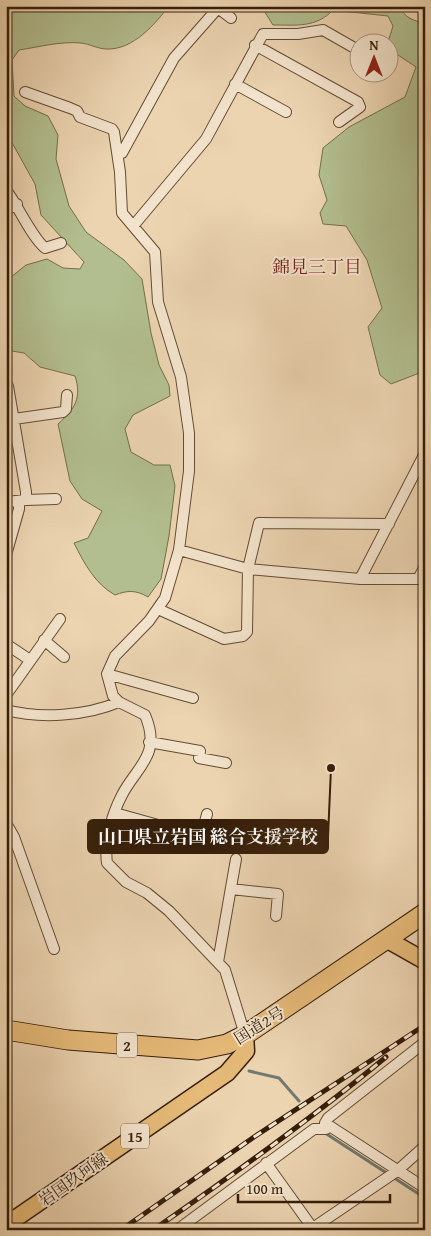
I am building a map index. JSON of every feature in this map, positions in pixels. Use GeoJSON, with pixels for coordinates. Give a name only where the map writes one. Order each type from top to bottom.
{"type":"FeatureCollection","features":[{"type":"Feature","properties":{"kind":"highway","name":"国道2号"},"geometry":{"type":"LineString","coordinates":[[6,1030],[68,1040],[198,1050],[227,1044],[245,1035],[425,914]]}},
{"type":"Feature","properties":{"kind":"main road"},"geometry":{"type":"LineString","coordinates":[[386,939],[425,960]]}},
{"type":"Feature","properties":{"kind":"main road","name":"岩国玖珂線"},"geometry":{"type":"LineString","coordinates":[[6,1225],[227,1073],[246,1051],[245,1035]]}},
{"type":"Feature","properties":{"kind":"street"},"geometry":{"type":"LineString","coordinates":[[118,154],[122,153],[174,58],[218,8],[231,18]]}},
{"type":"Feature","properties":{"kind":"street"},"geometry":{"type":"LineString","coordinates":[[134,225],[206,140],[263,34],[298,34],[323,30],[348,44]]}},
{"type":"Feature","properties":{"kind":"street"},"geometry":{"type":"LineString","coordinates":[[256,45],[358,102],[360,107],[339,122]]}},
{"type":"Feature","properties":{"kind":"street"},"geometry":{"type":"LineString","coordinates":[[235,84],[286,112]]}},
{"type":"Feature","properties":{"kind":"street"},"geometry":{"type":"LineString","coordinates":[[25,92],[70,108],[77,111],[80,117],[112,128],[118,154],[122,214],[134,225],[155,252],[158,302],[187,403],[188,471],[179,550],[165,598],[158,609],[115,656],[107,674],[113,696],[119,702],[145,715],[149,725],[150,742],[147,760],[122,796],[115,814],[108,838],[108,863],[126,882],[146,892],[169,911],[184,929],[225,970],[245,1035]]}},
{"type":"Feature","properties":{"kind":"street"},"geometry":{"type":"LineString","coordinates":[[6,190],[17,204],[37,241],[44,248],[61,243]]}},
{"type":"Feature","properties":{"kind":"street"},"geometry":{"type":"LineString","coordinates":[[6,210],[17,204]]}},
{"type":"Feature","properties":{"kind":"street"},"geometry":{"type":"LineString","coordinates":[[6,555],[22,500],[14,419],[8,386]]}},
{"type":"Feature","properties":{"kind":"street"},"geometry":{"type":"LineString","coordinates":[[14,419],[63,412],[66,409],[67,395]]}},
{"type":"Feature","properties":{"kind":"street"},"geometry":{"type":"LineString","coordinates":[[360,579],[425,453]]}},
{"type":"Feature","properties":{"kind":"street"},"geometry":{"type":"LineString","coordinates":[[6,502],[56,499]]}},
{"type":"Feature","properties":{"kind":"street"},"geometry":{"type":"LineString","coordinates":[[158,609],[224,639],[243,636],[247,632],[248,569],[259,523],[389,524]]}},
{"type":"Feature","properties":{"kind":"street"},"geometry":{"type":"LineString","coordinates":[[179,550],[248,569],[360,579],[418,579],[425,566]]}},
{"type":"Feature","properties":{"kind":"street"},"geometry":{"type":"LineString","coordinates":[[6,695],[60,619]]}},
{"type":"Feature","properties":{"kind":"street"},"geometry":{"type":"LineString","coordinates":[[44,640],[64,657]]}},
{"type":"Feature","properties":{"kind":"street"},"geometry":{"type":"LineString","coordinates":[[6,644],[30,660]]}},
{"type":"Feature","properties":{"kind":"street"},"geometry":{"type":"LineString","coordinates":[[107,674],[193,698]]}},
{"type":"Feature","properties":{"kind":"street"},"geometry":{"type":"LineString","coordinates":[[6,710],[37,714],[86,713],[119,702]]}},
{"type":"Feature","properties":{"kind":"street"},"geometry":{"type":"LineString","coordinates":[[150,742],[200,751],[199,758],[226,764]]}},
{"type":"Feature","properties":{"kind":"street"},"geometry":{"type":"LineString","coordinates":[[115,814],[201,837],[207,814]]}},
{"type":"Feature","properties":{"kind":"street"},"geometry":{"type":"LineString","coordinates":[[6,823],[14,837],[54,949]]}},
{"type":"Feature","properties":{"kind":"street"},"geometry":{"type":"LineString","coordinates":[[218,962],[236,859]]}},
{"type":"Feature","properties":{"kind":"street"},"geometry":{"type":"LineString","coordinates":[[231,889],[278,894],[276,916]]}},
{"type":"Feature","properties":{"kind":"street"},"geometry":{"type":"LineString","coordinates":[[327,1127],[325,1123],[328,1118],[425,1042]]}},
{"type":"Feature","properties":{"kind":"street"},"geometry":{"type":"LineString","coordinates":[[176,1230],[314,1129],[327,1127],[396,1172],[425,1188]]}},
{"type":"Feature","properties":{"kind":"street"},"geometry":{"type":"LineString","coordinates":[[266,1163],[312,1229],[396,1172],[425,1146]]}},
{"type":"Feature","properties":{"kind":"green space"},"geometry":{"type":"Polygon","coordinates":[[[6,6],[169,6],[143,35],[126,45],[107,49],[81,43],[58,44],[19,50],[12,60],[14,96],[25,106],[48,116],[58,135],[56,159],[69,206],[86,232],[124,260],[142,279],[151,333],[159,365],[169,385],[170,396],[133,415],[125,429],[131,452],[154,465],[170,465],[175,486],[169,536],[161,579],[148,597],[132,592],[115,595],[108,590],[96,579],[74,543],[88,538],[102,511],[82,499],[70,481],[58,424],[76,403],[78,391],[75,376],[40,367],[24,353],[6,350],[6,281],[26,265],[47,259],[63,268],[80,269],[84,262],[41,215],[35,184],[10,139],[6,138],[6,6]]]}},
{"type":"Feature","properties":{"kind":"green space"},"geometry":{"type":"Polygon","coordinates":[[[261,6],[400,6],[410,18],[425,23],[425,370],[391,384],[380,375],[368,327],[382,308],[367,260],[346,226],[323,224],[320,213],[327,200],[319,175],[323,148],[349,127],[405,97],[416,67],[398,55],[398,32],[391,32],[393,26],[388,16],[333,10],[313,23],[273,25],[261,6]]]}},
{"type":"Feature","properties":{"kind":"waterway"},"geometry":{"type":"LineString","coordinates":[[249,1071],[279,1078],[299,1101]]}},
{"type":"Feature","properties":{"kind":"waterway"},"geometry":{"type":"LineString","coordinates":[[325,1133],[425,1198]]}},
{"type":"Feature","properties":{"kind":"railway"},"geometry":{"type":"LineString","coordinates":[[121,1230],[254,1137],[425,1025]]}},
{"type":"Feature","properties":{"kind":"railway"},"geometry":{"type":"LineString","coordinates":[[153,1230],[271,1146],[386,1057]]}},
{"type":"Feature","properties":{"kind":"place","name":"山口県立岩国 総合支援学校"},"geometry":{"type":"Point","coordinates":[331,768]}},
{"type":"Feature","properties":{"kind":"district","name":"錦見三丁目"},"geometry":{"type":"Point","coordinates":[317,266]}}]}
